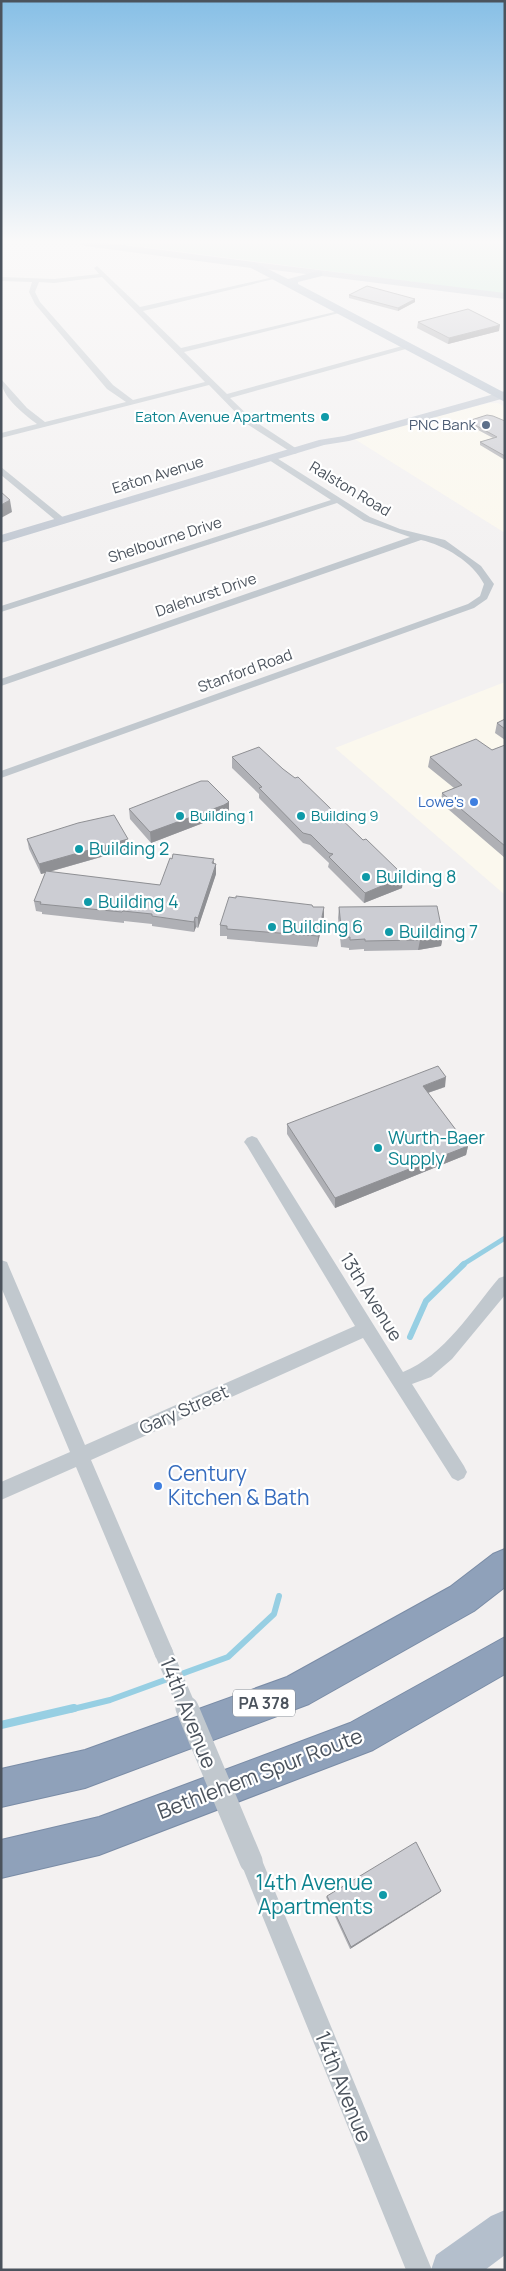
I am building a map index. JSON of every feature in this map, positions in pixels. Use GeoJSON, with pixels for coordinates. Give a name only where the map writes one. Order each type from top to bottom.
{"type":"FeatureCollection","features":[{"type":"Feature","properties":{"kind":"highway","name":"PA 378"},"geometry":{"type":"LineString","coordinates":[[1,1788],[84,1769],[296,1691],[462,1599],[505,1566]]}},
{"type":"Feature","properties":{"kind":"highway","name":"Bethlehem Spur Route"},"geometry":{"type":"LineString","coordinates":[[1,1859],[99,1836],[360,1737],[505,1654]]}},
{"type":"Feature","properties":{"kind":"main road"},"geometry":{"type":"LineString","coordinates":[[413,349],[501,393]]}},
{"type":"Feature","properties":{"kind":"main road"},"geometry":{"type":"LineString","coordinates":[[451,2270],[505,2230]]}},
{"type":"Feature","properties":{"kind":"street"},"geometry":{"type":"LineString","coordinates":[[77,349],[110,387],[131,402]]}},
{"type":"Feature","properties":{"kind":"street"},"geometry":{"type":"LineString","coordinates":[[178,351],[186,349]]}},
{"type":"Feature","properties":{"kind":"street"},"geometry":{"type":"LineString","coordinates":[[224,397],[402,349]]}},
{"type":"Feature","properties":{"kind":"street","name":"Ralston Road"},"geometry":{"type":"LineString","coordinates":[[178,351],[250,422],[294,451]]}},
{"type":"Feature","properties":{"kind":"street"},"geometry":{"type":"LineString","coordinates":[[1,380],[24,410],[43,425]]}},
{"type":"Feature","properties":{"kind":"street"},"geometry":{"type":"LineString","coordinates":[[1,436],[209,383]]}},
{"type":"Feature","properties":{"kind":"street","name":"Eaton Avenue"},"geometry":{"type":"LineString","coordinates":[[1,539],[323,442],[345,439],[501,393]]}},
{"type":"Feature","properties":{"kind":"street","name":"Ralston Road"},"geometry":{"type":"LineString","coordinates":[[272,458],[383,526],[442,542],[478,568],[484,574],[489,584]]}},
{"type":"Feature","properties":{"kind":"street"},"geometry":{"type":"LineString","coordinates":[[1,470],[62,521]]}},
{"type":"Feature","properties":{"kind":"street","name":"Shelbourne Drive"},"geometry":{"type":"LineString","coordinates":[[1,609],[338,500]]}},
{"type":"Feature","properties":{"kind":"street","name":"Dalehurst Drive"},"geometry":{"type":"LineString","coordinates":[[1,683],[421,536]]}},
{"type":"Feature","properties":{"kind":"street","name":"Stanford Road"},"geometry":{"type":"LineString","coordinates":[[1,775],[471,606],[484,597],[489,584]]}},
{"type":"Feature","properties":{"kind":"street","name":"13th Avenue"},"geometry":{"type":"LineString","coordinates":[[252,1142],[366,1329],[458,1472]]}},
{"type":"Feature","properties":{"kind":"street","name":"14th Avenue"},"geometry":{"type":"LineString","coordinates":[[1,1267],[163,1651],[419,2270]]}},
{"type":"Feature","properties":{"kind":"street"},"geometry":{"type":"LineString","coordinates":[[400,1381],[425,1371],[446,1354],[505,1283]]}},
{"type":"Feature","properties":{"kind":"street","name":"Gary Street"},"geometry":{"type":"LineString","coordinates":[[1,1490],[366,1329]]}},
{"type":"Feature","properties":{"kind":"shaded area"},"geometry":{"type":"Polygon","coordinates":[[[489,403],[498,403],[505,407],[505,533],[353,438],[489,403]]]}},
{"type":"Feature","properties":{"kind":"shaded area"},"geometry":{"type":"Polygon","coordinates":[[[505,682],[505,895],[335,748],[505,682]]]}},
{"type":"Feature","properties":{"kind":"building"},"geometry":{"type":"Polygon","coordinates":[[[487,415],[505,421],[505,456],[480,442],[497,437],[468,421],[487,415]]]}},
{"type":"Feature","properties":{"kind":"building"},"geometry":{"type":"Polygon","coordinates":[[[1,492],[10,500],[1,505],[1,492]]]}},
{"type":"Feature","properties":{"kind":"building"},"geometry":{"type":"Polygon","coordinates":[[[505,719],[505,729],[497,723],[505,719]]]}},
{"type":"Feature","properties":{"kind":"building","name":"Lowe's"},"geometry":{"type":"Polygon","coordinates":[[[476,739],[492,750],[505,745],[505,846],[442,793],[462,785],[430,757],[476,739]]]}},
{"type":"Feature","properties":{"kind":"building"},"geometry":{"type":"Polygon","coordinates":[[[259,747],[283,769],[295,778],[298,777],[363,840],[366,839],[403,877],[365,893],[329,857],[333,854],[329,853],[311,835],[303,833],[232,757],[259,747]]]}},
{"type":"Feature","properties":{"kind":"building"},"geometry":{"type":"Polygon","coordinates":[[[201,781],[208,781],[229,802],[150,832],[129,809],[201,781]]]}},
{"type":"Feature","properties":{"kind":"building","name":"Building 2"},"geometry":{"type":"Polygon","coordinates":[[[114,815],[128,839],[39,864],[27,839],[78,823],[114,815]]]}},
{"type":"Feature","properties":{"kind":"building"},"geometry":{"type":"Polygon","coordinates":[[[173,854],[214,859],[212,863],[216,864],[198,918],[195,917],[194,922],[152,916],[152,914],[40,904],[41,902],[34,901],[46,871],[160,885],[173,854]]]}},
{"type":"Feature","properties":{"kind":"building","name":"Building 6"},"geometry":{"type":"Polygon","coordinates":[[[236,896],[324,907],[318,936],[227,929],[227,926],[220,925],[229,897],[236,898],[236,896]]]}},
{"type":"Feature","properties":{"kind":"building","name":"Building 7"},"geometry":{"type":"Polygon","coordinates":[[[437,906],[443,936],[420,940],[365,941],[365,939],[350,940],[350,937],[342,937],[339,907],[437,906]]]}},
{"type":"Feature","properties":{"kind":"building","name":"Wurth-Baer Supply"},"geometry":{"type":"Polygon","coordinates":[[[438,1066],[446,1077],[423,1086],[468,1146],[335,1198],[287,1124],[438,1066]]]}},
{"type":"Feature","properties":{"kind":"building","name":"14th Avenue Apartments"},"geometry":{"type":"Polygon","coordinates":[[[416,1842],[441,1891],[351,1947],[327,1896],[416,1842]]]}},
{"type":"Feature","properties":{"kind":"waterway"},"geometry":{"type":"LineString","coordinates":[[462,1265],[505,1238]]}},
{"type":"Feature","properties":{"kind":"waterway"},"geometry":{"type":"LineString","coordinates":[[410,1337],[426,1301],[464,1264]]}},
{"type":"Feature","properties":{"kind":"waterway"},"geometry":{"type":"LineString","coordinates":[[69,1710],[110,1700],[228,1657],[274,1614],[279,1596]]}},
{"type":"Feature","properties":{"kind":"waterway"},"geometry":{"type":"LineString","coordinates":[[1,1725],[74,1708]]}},
{"type":"Feature","properties":{"kind":"place","name":"Eaton Avenue Apartments"},"geometry":{"type":"Point","coordinates":[325,417]}},
{"type":"Feature","properties":{"kind":"place","name":"PNC Bank"},"geometry":{"type":"Point","coordinates":[486,425]}},
{"type":"Feature","properties":{"kind":"place","name":"Lowe's"},"geometry":{"type":"Point","coordinates":[474,802]}},
{"type":"Feature","properties":{"kind":"place","name":"Building 1"},"geometry":{"type":"Point","coordinates":[180,816]}},
{"type":"Feature","properties":{"kind":"place","name":"Building 9"},"geometry":{"type":"Point","coordinates":[301,816]}},
{"type":"Feature","properties":{"kind":"place","name":"Building 2"},"geometry":{"type":"Point","coordinates":[79,849]}},
{"type":"Feature","properties":{"kind":"place","name":"Building 8"},"geometry":{"type":"Point","coordinates":[366,877]}},
{"type":"Feature","properties":{"kind":"place","name":"Building 4"},"geometry":{"type":"Point","coordinates":[88,902]}},
{"type":"Feature","properties":{"kind":"place","name":"Building 6"},"geometry":{"type":"Point","coordinates":[272,927]}},
{"type":"Feature","properties":{"kind":"place","name":"Building 7"},"geometry":{"type":"Point","coordinates":[389,932]}},
{"type":"Feature","properties":{"kind":"place","name":"Wurth-Baer Supply"},"geometry":{"type":"Point","coordinates":[378,1148]}},
{"type":"Feature","properties":{"kind":"place","name":"Century Kitchen & Bath"},"geometry":{"type":"Point","coordinates":[158,1486]}},
{"type":"Feature","properties":{"kind":"place","name":"14th Avenue Apartments"},"geometry":{"type":"Point","coordinates":[383,1895]}}]}
